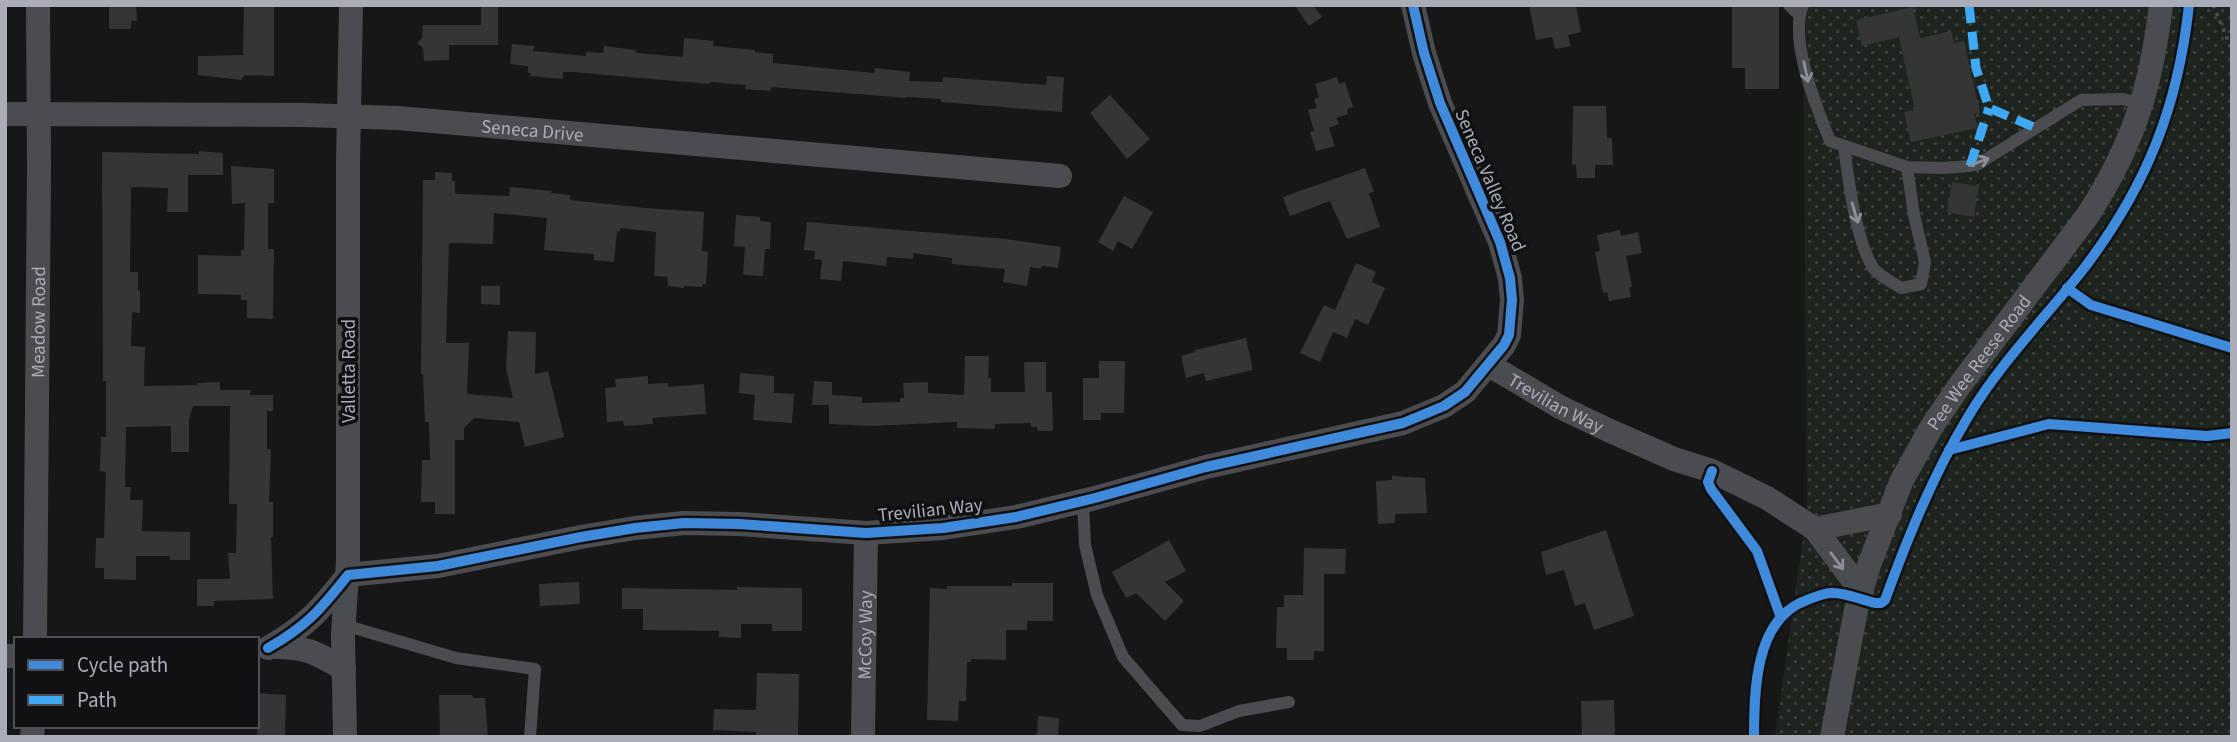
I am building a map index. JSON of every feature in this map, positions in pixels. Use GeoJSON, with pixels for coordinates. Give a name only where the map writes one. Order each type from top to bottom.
{"type":"FeatureCollection","features":[{"type":"Feature","properties":{"kind":"street","name":"Meadow Road"},"geometry":{"type":"LineString","coordinates":[[35,637],[38,5]]}},
{"type":"Feature","properties":{"kind":"street","name":"Valletta Road"},"geometry":{"type":"LineString","coordinates":[[345,737],[351,5]]}},
{"type":"Feature","properties":{"kind":"street","name":"Seneca Valley Road"},"geometry":{"type":"LineString","coordinates":[[1413,5],[1424,53],[1440,103],[1500,242],[1510,278],[1512,300],[1509,335],[1489,365]]}},
{"type":"Feature","properties":{"kind":"street","name":"Pee Wee Reese Road"},"geometry":{"type":"LineString","coordinates":[[1832,737],[1850,633],[1869,565],[1901,482],[1932,426],[2088,215],[2110,181],[2130,139],[2142,104],[2157,41],[2161,5]]}},
{"type":"Feature","properties":{"kind":"street","name":"Seneca Drive"},"geometry":{"type":"LineString","coordinates":[[5,114],[349,116],[1060,176]]}},
{"type":"Feature","properties":{"kind":"street","name":"Trevilian Way"},"geometry":{"type":"LineString","coordinates":[[348,575],[438,566],[592,535],[684,523],[866,533],[943,528],[1016,517],[1206,467],[1420,418],[1465,392],[1489,365],[1560,407],[1608,430],[1674,459],[1726,477],[1767,498],[1815,529],[1862,592]]}},
{"type":"Feature","properties":{"kind":"street"},"geometry":{"type":"LineString","coordinates":[[1815,529],[1890,514]]}},
{"type":"Feature","properties":{"kind":"street","name":"McCoy Way"},"geometry":{"type":"LineString","coordinates":[[863,737],[866,533]]}},
{"type":"Feature","properties":{"kind":"street"},"geometry":{"type":"LineString","coordinates":[[263,649],[295,633],[318,613],[348,575]]}},
{"type":"Feature","properties":{"kind":"street"},"geometry":{"type":"LineString","coordinates":[[263,649],[302,647],[344,669]]}},
{"type":"Feature","properties":{"kind":"lane"},"geometry":{"type":"LineString","coordinates":[[1788,5],[1801,10],[1805,75],[1830,141],[1907,167],[1943,168],[1978,164],[2081,100],[2123,99],[2142,104]]}},
{"type":"Feature","properties":{"kind":"lane"},"geometry":{"type":"LineString","coordinates":[[1844,146],[1852,202],[1864,244],[1875,269],[1900,288],[1921,284],[1925,262],[1907,167]]}},
{"type":"Feature","properties":{"kind":"lane"},"geometry":{"type":"LineString","coordinates":[[1083,501],[1085,545],[1097,595],[1122,657],[1182,725],[1200,726],[1239,711],[1289,702]]}},
{"type":"Feature","properties":{"kind":"lane"},"geometry":{"type":"LineString","coordinates":[[344,625],[456,658],[536,669],[530,737]]}},
{"type":"Feature","properties":{"kind":"path"},"geometry":{"type":"LineString","coordinates":[[2213,5],[2232,50]]}},
{"type":"Feature","properties":{"kind":"shaded area"},"geometry":{"type":"Polygon","coordinates":[[[1803,5],[2232,5],[2232,737],[1775,737],[1807,510],[1803,5]]]}},
{"type":"Feature","properties":{"kind":"building"},"geometry":{"type":"Polygon","coordinates":[[[109,5],[136,5],[137,21],[131,21],[131,29],[109,29],[109,5]]]}},
{"type":"Feature","properties":{"kind":"building"},"geometry":{"type":"Polygon","coordinates":[[[244,5],[274,5],[274,76],[245,75],[241,80],[198,75],[198,56],[243,55],[244,5]]]}},
{"type":"Feature","properties":{"kind":"building"},"geometry":{"type":"Polygon","coordinates":[[[481,5],[498,5],[498,45],[449,45],[449,60],[424,61],[423,48],[417,43],[422,38],[423,25],[481,25],[481,5]]]}},
{"type":"Feature","properties":{"kind":"building"},"geometry":{"type":"Polygon","coordinates":[[[1294,5],[1313,5],[1322,17],[1309,26],[1294,5]]]}},
{"type":"Feature","properties":{"kind":"building"},"geometry":{"type":"Polygon","coordinates":[[[1529,5],[1576,5],[1581,32],[1568,35],[1571,46],[1555,49],[1552,37],[1536,40],[1529,5]]]}},
{"type":"Feature","properties":{"kind":"building"},"geometry":{"type":"Polygon","coordinates":[[[1732,5],[1779,5],[1779,89],[1745,89],[1745,68],[1732,68],[1732,5]]]}},
{"type":"Feature","properties":{"kind":"building"},"geometry":{"type":"Polygon","coordinates":[[[1913,7],[1920,38],[1951,31],[1954,43],[1964,41],[1980,113],[1974,114],[1978,128],[1911,142],[1904,112],[1915,110],[1899,37],[1862,46],[1856,20],[1913,7]]]}},
{"type":"Feature","properties":{"kind":"building"},"geometry":{"type":"Polygon","coordinates":[[[684,38],[714,41],[713,46],[773,54],[773,63],[874,73],[875,68],[910,72],[909,81],[943,82],[943,77],[1046,85],[1047,76],[1064,77],[1062,112],[941,102],[941,99],[771,87],[770,91],[745,89],[746,85],[572,72],[563,72],[563,79],[530,76],[528,66],[510,64],[512,44],[534,46],[533,51],[586,56],[586,52],[603,53],[604,46],[636,50],[636,53],[683,57],[684,38]]]}},
{"type":"Feature","properties":{"kind":"building"},"geometry":{"type":"Polygon","coordinates":[[[1337,77],[1339,84],[1345,82],[1353,107],[1347,109],[1348,114],[1336,118],[1339,124],[1329,128],[1335,146],[1316,151],[1310,132],[1314,131],[1308,110],[1317,108],[1314,99],[1319,97],[1315,84],[1337,77]]]}},
{"type":"Feature","properties":{"kind":"building"},"geometry":{"type":"Polygon","coordinates":[[[1110,95],[1150,139],[1127,159],[1090,113],[1110,95]]]}},
{"type":"Feature","properties":{"kind":"building"},"geometry":{"type":"Polygon","coordinates":[[[1573,106],[1606,106],[1607,138],[1612,138],[1613,165],[1595,165],[1595,178],[1577,178],[1576,165],[1572,165],[1573,106]]]}},
{"type":"Feature","properties":{"kind":"building"},"geometry":{"type":"Polygon","coordinates":[[[199,151],[223,153],[223,175],[188,175],[188,212],[167,212],[168,188],[131,187],[130,272],[138,272],[140,313],[132,312],[131,346],[145,347],[144,386],[220,382],[220,390],[251,390],[250,395],[273,395],[273,411],[267,411],[267,449],[271,449],[269,502],[273,502],[273,599],[214,601],[214,606],[197,606],[197,579],[230,579],[228,553],[236,553],[237,504],[229,504],[230,406],[193,406],[189,419],[189,452],[171,452],[171,426],[126,427],[125,487],[131,487],[130,500],[143,500],[142,531],[190,532],[190,560],[170,560],[170,556],[136,556],[136,580],[104,579],[104,568],[95,568],[96,538],[104,538],[106,472],[100,471],[101,437],[106,437],[106,381],[103,381],[102,152],[199,154],[199,151]]]}},
{"type":"Feature","properties":{"kind":"building"},"geometry":{"type":"Polygon","coordinates":[[[231,166],[274,169],[274,203],[268,203],[268,249],[274,249],[273,319],[247,318],[247,300],[241,300],[241,295],[198,294],[198,255],[241,256],[241,250],[244,250],[245,203],[232,204],[231,166]]]}},
{"type":"Feature","properties":{"kind":"building"},"geometry":{"type":"Polygon","coordinates":[[[1365,168],[1374,192],[1369,193],[1380,227],[1347,239],[1330,201],[1290,216],[1283,197],[1365,168]]]}},
{"type":"Feature","properties":{"kind":"building"},"geometry":{"type":"Polygon","coordinates":[[[435,172],[452,173],[455,193],[458,194],[509,196],[510,187],[552,191],[551,193],[570,195],[570,200],[704,212],[702,251],[708,252],[706,284],[702,287],[684,288],[668,286],[667,277],[654,276],[656,232],[620,228],[620,232],[617,231],[614,262],[594,260],[594,254],[544,250],[547,218],[494,213],[493,244],[449,243],[446,343],[469,343],[467,394],[513,398],[506,369],[508,331],[536,332],[535,374],[548,371],[564,437],[525,447],[519,422],[474,418],[464,428],[464,440],[455,440],[455,514],[435,514],[435,502],[421,502],[422,460],[430,460],[429,422],[425,422],[421,374],[423,180],[435,180],[435,172]]]}},
{"type":"Feature","properties":{"kind":"building"},"geometry":{"type":"Polygon","coordinates":[[[1952,182],[1979,186],[1974,217],[1947,212],[1952,182]]]}},
{"type":"Feature","properties":{"kind":"building"},"geometry":{"type":"Polygon","coordinates":[[[1124,196],[1153,212],[1132,249],[1118,241],[1113,251],[1098,242],[1124,196]]]}},
{"type":"Feature","properties":{"kind":"building"},"geometry":{"type":"Polygon","coordinates":[[[736,215],[760,217],[760,221],[771,222],[770,249],[765,249],[763,276],[743,275],[745,247],[734,246],[736,215]]]}},
{"type":"Feature","properties":{"kind":"building"},"geometry":{"type":"Polygon","coordinates":[[[807,222],[1006,239],[1061,247],[1058,268],[1030,267],[1027,286],[1003,282],[1005,269],[952,264],[952,258],[913,253],[913,259],[887,257],[886,266],[843,261],[841,281],[820,279],[822,260],[814,259],[815,251],[804,250],[807,222]]]}},
{"type":"Feature","properties":{"kind":"building"},"geometry":{"type":"Polygon","coordinates":[[[1620,230],[1621,236],[1638,232],[1642,253],[1626,256],[1632,287],[1629,287],[1631,297],[1609,301],[1607,292],[1603,293],[1595,252],[1600,251],[1597,235],[1620,230]]]}},
{"type":"Feature","properties":{"kind":"building"},"geometry":{"type":"Polygon","coordinates":[[[1356,263],[1376,272],[1372,282],[1385,288],[1368,325],[1355,319],[1347,338],[1333,332],[1320,362],[1300,353],[1324,305],[1335,310],[1356,263]]]}},
{"type":"Feature","properties":{"kind":"building"},"geometry":{"type":"Polygon","coordinates":[[[481,286],[500,286],[500,305],[481,304],[481,286]]]}},
{"type":"Feature","properties":{"kind":"building"},"geometry":{"type":"Polygon","coordinates":[[[1246,338],[1253,370],[1206,381],[1204,373],[1186,378],[1181,356],[1246,338]]]}},
{"type":"Feature","properties":{"kind":"building"},"geometry":{"type":"Polygon","coordinates":[[[965,356],[989,356],[988,378],[991,378],[991,392],[1025,392],[1024,362],[1046,362],[1046,392],[1052,392],[1053,431],[1038,431],[1037,427],[1031,427],[1031,423],[995,424],[995,429],[957,428],[957,422],[871,426],[829,424],[829,405],[812,405],[814,381],[832,382],[832,395],[862,397],[862,403],[900,402],[900,398],[904,398],[903,383],[928,382],[928,393],[964,395],[965,356]]]}},
{"type":"Feature","properties":{"kind":"building"},"geometry":{"type":"Polygon","coordinates":[[[1099,361],[1125,361],[1124,413],[1101,413],[1101,420],[1083,420],[1083,378],[1099,378],[1099,361]]]}},
{"type":"Feature","properties":{"kind":"building"},"geometry":{"type":"Polygon","coordinates":[[[740,373],[774,376],[774,393],[794,394],[792,423],[753,420],[755,395],[739,393],[740,373]]]}},
{"type":"Feature","properties":{"kind":"building"},"geometry":{"type":"Polygon","coordinates":[[[648,376],[648,384],[668,383],[668,387],[704,384],[706,414],[652,418],[653,424],[624,426],[623,421],[607,422],[605,388],[616,387],[615,379],[648,376]]]}},
{"type":"Feature","properties":{"kind":"building"},"geometry":{"type":"Polygon","coordinates":[[[1392,476],[1425,478],[1427,513],[1395,514],[1395,523],[1378,524],[1376,481],[1392,480],[1392,476]]]}},
{"type":"Feature","properties":{"kind":"building"},"geometry":{"type":"Polygon","coordinates":[[[1606,530],[1634,616],[1594,630],[1585,603],[1575,606],[1564,570],[1546,575],[1541,552],[1606,530]]]}},
{"type":"Feature","properties":{"kind":"building"},"geometry":{"type":"Polygon","coordinates":[[[1169,540],[1186,571],[1165,582],[1184,601],[1165,621],[1136,593],[1126,598],[1112,572],[1169,540]]]}},
{"type":"Feature","properties":{"kind":"building"},"geometry":{"type":"Polygon","coordinates":[[[1304,548],[1346,549],[1345,574],[1324,574],[1324,651],[1314,651],[1314,660],[1287,660],[1287,648],[1276,648],[1277,607],[1284,607],[1284,595],[1303,595],[1304,548]]]}},
{"type":"Feature","properties":{"kind":"building"},"geometry":{"type":"Polygon","coordinates":[[[579,582],[580,604],[540,606],[539,584],[579,582]]]}},
{"type":"Feature","properties":{"kind":"building"},"geometry":{"type":"Polygon","coordinates":[[[1012,583],[1053,583],[1053,621],[1027,621],[1027,630],[1006,630],[1006,660],[971,659],[971,662],[967,662],[966,701],[959,701],[958,721],[927,720],[930,588],[1012,586],[1012,583]]]}},
{"type":"Feature","properties":{"kind":"building"},"geometry":{"type":"Polygon","coordinates":[[[737,587],[802,588],[802,631],[772,631],[772,624],[741,624],[741,638],[719,637],[719,631],[643,630],[643,609],[622,609],[622,588],[737,590],[737,587]]]}},
{"type":"Feature","properties":{"kind":"building"},"geometry":{"type":"Polygon","coordinates":[[[757,673],[799,674],[798,737],[756,737],[756,732],[713,730],[714,709],[756,710],[757,673]]]}},
{"type":"Feature","properties":{"kind":"building"},"geometry":{"type":"Polygon","coordinates":[[[259,693],[286,695],[285,737],[257,737],[259,693]]]}},
{"type":"Feature","properties":{"kind":"building"},"geometry":{"type":"Polygon","coordinates":[[[439,695],[472,695],[473,698],[485,698],[488,737],[440,737],[439,695]]]}},
{"type":"Feature","properties":{"kind":"building"},"geometry":{"type":"Polygon","coordinates":[[[1614,700],[1615,737],[1582,737],[1581,701],[1614,700]]]}},
{"type":"Feature","properties":{"kind":"building"},"geometry":{"type":"Polygon","coordinates":[[[1038,716],[1059,718],[1058,737],[1037,737],[1038,716]]]}},
{"type":"Feature","properties":{"kind":"marked path"},"geometry":{"type":"LineString","coordinates":[[1969,5],[1976,68],[1989,108],[2036,128]]}},
{"type":"Feature","properties":{"kind":"marked path"},"geometry":{"type":"LineString","coordinates":[[1970,166],[1989,108]]}},
{"type":"Feature","properties":{"kind":"cycle path"},"geometry":{"type":"LineString","coordinates":[[268,648],[312,616],[348,575],[438,566],[581,537],[684,523],[866,533],[943,528],[1016,517],[1206,467],[1403,423],[1444,406],[1465,392],[1504,345],[1509,335],[1512,300],[1510,278],[1500,242],[1440,103],[1424,53],[1413,5]]}},
{"type":"Feature","properties":{"kind":"cycle path"},"geometry":{"type":"LineString","coordinates":[[1754,737],[1755,699],[1761,658],[1767,639],[1777,623],[1790,609],[1827,593],[1843,594],[1875,603],[1885,600],[1922,507],[1943,461],[1968,417],[2009,359],[2085,267],[2126,206],[2156,144],[2168,111],[2184,42],[2189,5]]}},
{"type":"Feature","properties":{"kind":"cycle path"},"geometry":{"type":"LineString","coordinates":[[2067,288],[2091,305],[2232,348]]}},
{"type":"Feature","properties":{"kind":"cycle path"},"geometry":{"type":"LineString","coordinates":[[1949,450],[2049,424],[2207,436],[2232,433]]}},
{"type":"Feature","properties":{"kind":"cycle path"},"geometry":{"type":"LineString","coordinates":[[1712,471],[1708,482],[1711,489],[1757,551],[1780,615]]}}]}
